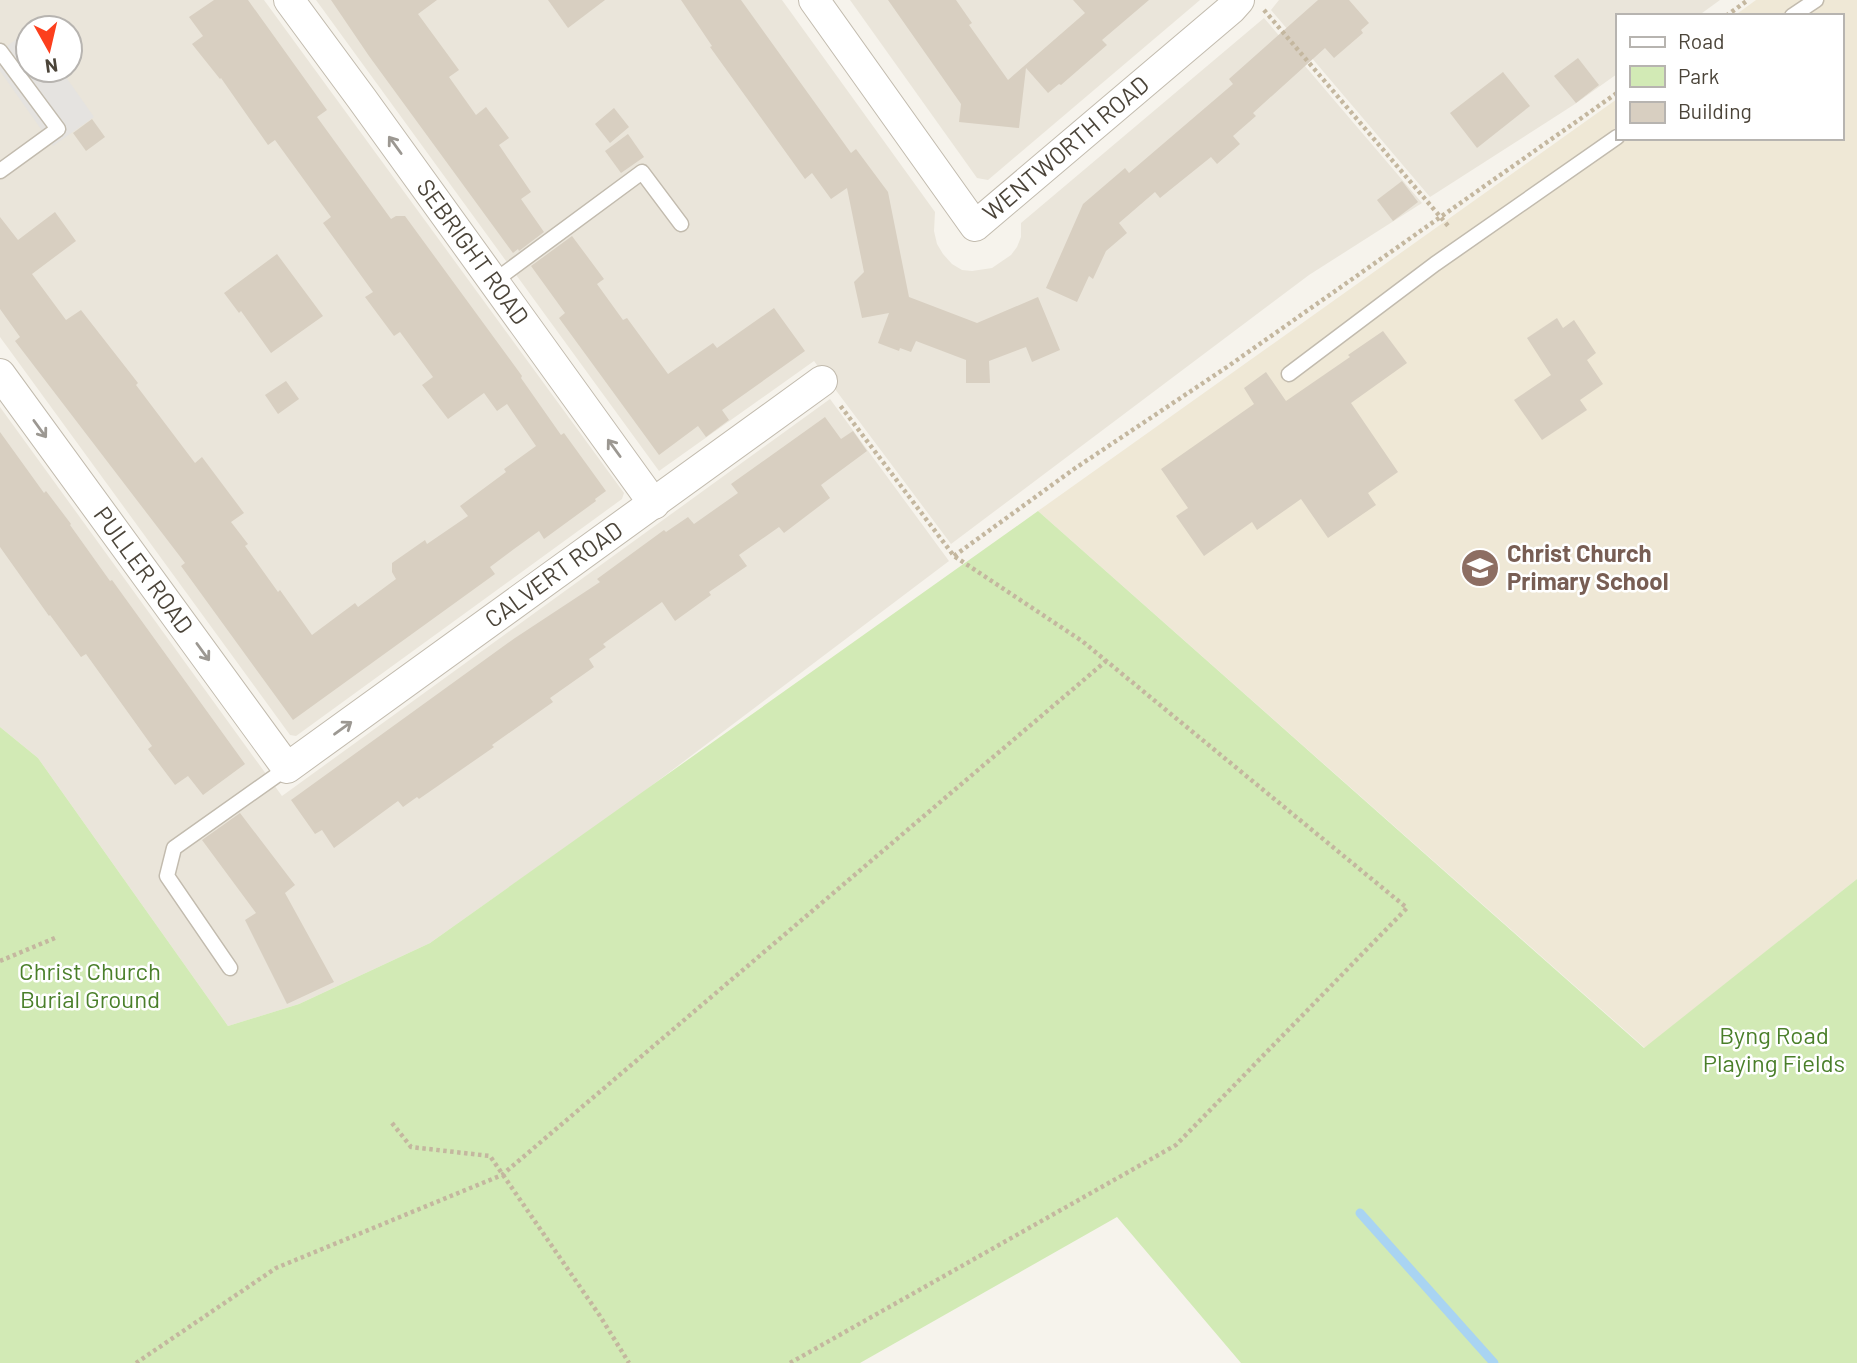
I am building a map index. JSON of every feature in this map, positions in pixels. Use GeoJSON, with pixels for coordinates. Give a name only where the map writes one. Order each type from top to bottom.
{"type":"FeatureCollection","features":[{"type":"Feature","properties":{"kind":"street","name":"SEBRIGHT ROAD"},"geometry":{"type":"LineString","coordinates":[[289,0],[654,504]]}},
{"type":"Feature","properties":{"kind":"street","name":"WENTWORTH ROAD"},"geometry":{"type":"LineString","coordinates":[[814,0],[975,226],[1231,9],[1252,5]]}},
{"type":"Feature","properties":{"kind":"street","name":"PULLER ROAD"},"geometry":{"type":"LineString","coordinates":[[0,374],[287,768]]}},
{"type":"Feature","properties":{"kind":"street","name":"CALVERT ROAD"},"geometry":{"type":"LineString","coordinates":[[287,768],[821,381]]}},
{"type":"Feature","properties":{"kind":"lane"},"geometry":{"type":"LineString","coordinates":[[1795,14],[1816,0]]}},
{"type":"Feature","properties":{"kind":"lane"},"geometry":{"type":"LineString","coordinates":[[0,51],[58,129],[0,171]]}},
{"type":"Feature","properties":{"kind":"lane"},"geometry":{"type":"LineString","coordinates":[[1289,374],[1462,245],[1616,138]]}},
{"type":"Feature","properties":{"kind":"lane"},"geometry":{"type":"LineString","coordinates":[[493,282],[642,172],[681,224]]}},
{"type":"Feature","properties":{"kind":"lane"},"geometry":{"type":"LineString","coordinates":[[230,968],[167,876],[174,848],[287,768]]}},
{"type":"Feature","properties":{"kind":"path"},"geometry":{"type":"LineString","coordinates":[[1729,14],[1748,0]]}},
{"type":"Feature","properties":{"kind":"path"},"geometry":{"type":"LineString","coordinates":[[1252,5],[1441,217],[1462,245]]}},
{"type":"Feature","properties":{"kind":"path"},"geometry":{"type":"LineString","coordinates":[[954,555],[1616,94]]}},
{"type":"Feature","properties":{"kind":"path"},"geometry":{"type":"LineString","coordinates":[[790,1363],[1176,1145],[1406,908],[1082,641],[954,555],[821,381]]}},
{"type":"Feature","properties":{"kind":"path"},"geometry":{"type":"LineString","coordinates":[[136,1363],[276,1268],[502,1175],[1106,661]]}},
{"type":"Feature","properties":{"kind":"path"},"geometry":{"type":"LineString","coordinates":[[0,961],[55,938]]}},
{"type":"Feature","properties":{"kind":"path"},"geometry":{"type":"LineString","coordinates":[[391,1123],[411,1147],[489,1156],[600,1316],[629,1363]]}},
{"type":"Feature","properties":{"kind":"shaded area"},"geometry":{"type":"Polygon","coordinates":[[[0,0],[264,0],[624,493],[622,499],[296,736],[290,735],[0,337],[0,0]]]}},
{"type":"Feature","properties":{"kind":"shaded area"},"geometry":{"type":"Polygon","coordinates":[[[316,0],[782,0],[935,212],[934,231],[943,254],[962,270],[972,271],[992,268],[1011,255],[1021,237],[1021,223],[1264,18],[1422,203],[1309,275],[951,544],[814,361],[659,471],[316,0]]]}},
{"type":"Feature","properties":{"kind":"shaded area"},"geometry":{"type":"Polygon","coordinates":[[[850,0],[1200,0],[988,180],[977,178],[850,0]]]}},
{"type":"Feature","properties":{"kind":"shaded area"},"geometry":{"type":"Polygon","coordinates":[[[1279,0],[1720,0],[1701,14],[1616,14],[1616,75],[1430,197],[1271,10],[1279,0]]]}},
{"type":"Feature","properties":{"kind":"shaded area","name":"Christ Church Primary School"},"geometry":{"type":"Polygon","coordinates":[[[1756,0],[1857,0],[1857,879],[1645,1048],[1038,511],[1616,100],[1616,140],[1843,140],[1843,14],[1737,14],[1756,0]]]}},
{"type":"Feature","properties":{"kind":"shaded area"},"geometry":{"type":"Polygon","coordinates":[[[14,41],[14,84],[71,84],[94,117],[53,146],[0,71],[0,51],[14,41]]]}},
{"type":"Feature","properties":{"kind":"shaded area"},"geometry":{"type":"Polygon","coordinates":[[[830,399],[949,561],[634,799],[430,943],[299,1004],[228,1026],[38,758],[0,727],[0,407],[282,796],[830,399]]]}},
{"type":"Feature","properties":{"kind":"green space"},"geometry":{"type":"Polygon","coordinates":[[[1038,511],[1644,1048],[1857,879],[1857,1363],[1241,1363],[1117,1217],[860,1363],[0,1363],[0,727],[38,758],[228,1026],[299,1004],[430,943],[1038,511]]]}},
{"type":"Feature","properties":{"kind":"building"},"geometry":{"type":"Polygon","coordinates":[[[214,0],[248,0],[327,110],[317,117],[391,219],[405,216],[522,376],[561,435],[564,433],[606,491],[544,539],[539,531],[514,549],[490,567],[495,574],[293,720],[181,566],[185,563],[15,341],[20,337],[0,309],[0,217],[18,240],[55,212],[76,241],[32,274],[66,320],[81,310],[195,463],[202,457],[244,513],[231,522],[248,544],[245,546],[312,635],[355,603],[358,607],[396,579],[392,572],[392,563],[425,540],[427,544],[468,516],[460,506],[536,446],[507,404],[497,411],[484,393],[448,419],[422,385],[433,377],[400,332],[394,336],[365,297],[373,292],[323,223],[331,217],[275,140],[268,145],[221,78],[192,44],[203,36],[189,17],[214,0]]]}},
{"type":"Feature","properties":{"kind":"building"},"geometry":{"type":"Polygon","coordinates":[[[331,0],[437,0],[418,14],[459,70],[449,77],[476,115],[486,107],[509,138],[499,145],[531,192],[521,199],[544,232],[513,253],[331,0]]]}},
{"type":"Feature","properties":{"kind":"building"},"geometry":{"type":"Polygon","coordinates":[[[548,0],[605,0],[568,28],[548,0]]]}},
{"type":"Feature","properties":{"kind":"building"},"geometry":{"type":"Polygon","coordinates":[[[681,0],[741,0],[851,153],[856,149],[888,192],[909,297],[977,323],[1038,297],[1060,350],[1032,362],[1026,347],[989,361],[990,383],[966,383],[966,360],[916,341],[911,352],[900,348],[899,351],[878,343],[889,313],[862,318],[854,282],[864,272],[847,188],[831,199],[812,173],[805,179],[710,47],[712,46],[681,0]]]}},
{"type":"Feature","properties":{"kind":"building"},"geometry":{"type":"Polygon","coordinates":[[[888,0],[956,0],[972,23],[969,25],[1008,80],[1085,13],[1073,0],[1149,0],[1102,40],[1107,45],[1048,93],[1026,68],[1019,128],[959,122],[961,104],[888,0]]]}},
{"type":"Feature","properties":{"kind":"building"},"geometry":{"type":"Polygon","coordinates":[[[1318,0],[1349,0],[1369,23],[1361,30],[1363,33],[1334,58],[1325,48],[1253,113],[1256,116],[1233,136],[1240,144],[1217,164],[1211,157],[1160,198],[1155,192],[1119,223],[1127,233],[1106,251],[1093,279],[1089,276],[1077,302],[1046,288],[1083,204],[1125,168],[1129,173],[1233,84],[1229,79],[1318,0]]]}},
{"type":"Feature","properties":{"kind":"building"},"geometry":{"type":"Polygon","coordinates":[[[1578,58],[1599,85],[1576,103],[1554,76],[1578,58]]]}},
{"type":"Feature","properties":{"kind":"building"},"geometry":{"type":"Polygon","coordinates":[[[1503,72],[1530,106],[1477,148],[1450,113],[1503,72]]]}},
{"type":"Feature","properties":{"kind":"building"},"geometry":{"type":"Polygon","coordinates":[[[614,108],[629,127],[610,143],[595,124],[614,108]]]}},
{"type":"Feature","properties":{"kind":"building"},"geometry":{"type":"Polygon","coordinates":[[[92,119],[105,137],[86,151],[73,133],[92,119]]]}},
{"type":"Feature","properties":{"kind":"building"},"geometry":{"type":"Polygon","coordinates":[[[628,134],[644,157],[621,173],[605,151],[628,134]]]}},
{"type":"Feature","properties":{"kind":"building"},"geometry":{"type":"Polygon","coordinates":[[[1402,181],[1418,202],[1393,221],[1377,200],[1402,181]]]}},
{"type":"Feature","properties":{"kind":"building"},"geometry":{"type":"Polygon","coordinates":[[[572,236],[604,279],[597,284],[623,320],[627,318],[668,374],[713,343],[717,348],[774,308],[805,351],[722,410],[729,420],[706,437],[698,426],[659,455],[559,318],[565,313],[531,266],[572,236]]]}},
{"type":"Feature","properties":{"kind":"building"},"geometry":{"type":"Polygon","coordinates":[[[277,254],[323,316],[271,353],[241,311],[239,313],[224,293],[277,254]]]}},
{"type":"Feature","properties":{"kind":"building"},"geometry":{"type":"Polygon","coordinates":[[[1557,318],[1563,328],[1574,320],[1596,353],[1587,360],[1603,384],[1580,400],[1587,410],[1542,440],[1514,400],[1551,375],[1527,338],[1557,318]]]}},
{"type":"Feature","properties":{"kind":"building"},"geometry":{"type":"Polygon","coordinates":[[[1383,331],[1407,363],[1351,403],[1398,472],[1368,493],[1376,505],[1328,538],[1301,499],[1257,530],[1252,522],[1204,556],[1176,516],[1188,508],[1161,469],[1254,404],[1244,388],[1266,372],[1286,401],[1383,331]]]}},
{"type":"Feature","properties":{"kind":"building"},"geometry":{"type":"Polygon","coordinates":[[[286,381],[299,399],[278,414],[265,395],[286,381]]]}},
{"type":"Feature","properties":{"kind":"building"},"geometry":{"type":"Polygon","coordinates":[[[825,417],[841,439],[853,431],[867,451],[821,485],[830,498],[784,533],[779,527],[739,555],[747,566],[709,592],[711,595],[675,621],[662,602],[603,644],[606,647],[589,659],[594,667],[550,698],[553,702],[419,799],[417,797],[403,807],[398,801],[334,848],[322,830],[315,834],[291,800],[515,638],[600,582],[597,579],[664,530],[666,532],[688,517],[694,524],[738,493],[731,484],[825,417]]]}},
{"type":"Feature","properties":{"kind":"building"},"geometry":{"type":"Polygon","coordinates":[[[0,432],[44,493],[46,491],[71,524],[245,764],[203,795],[188,776],[175,785],[148,749],[152,746],[86,654],[81,657],[0,547],[0,432]]]}},
{"type":"Feature","properties":{"kind":"building"},"geometry":{"type":"Polygon","coordinates":[[[240,813],[295,885],[285,893],[334,982],[287,1004],[245,920],[256,913],[202,840],[240,813]]]}},
{"type":"Feature","properties":{"kind":"waterway"},"geometry":{"type":"LineString","coordinates":[[1360,1213],[1494,1363]]}},
{"type":"Feature","properties":{"kind":"place","name":"Christ Church Primary School"},"geometry":{"type":"Point","coordinates":[1480,568]}},
{"type":"Feature","properties":{"kind":"park label","name":"Christ Church Burial Ground"},"geometry":{"type":"Point","coordinates":[90,986]}},
{"type":"Feature","properties":{"kind":"park label","name":"Byng Road Playing Fields"},"geometry":{"type":"Point","coordinates":[1774,1050]}}]}
